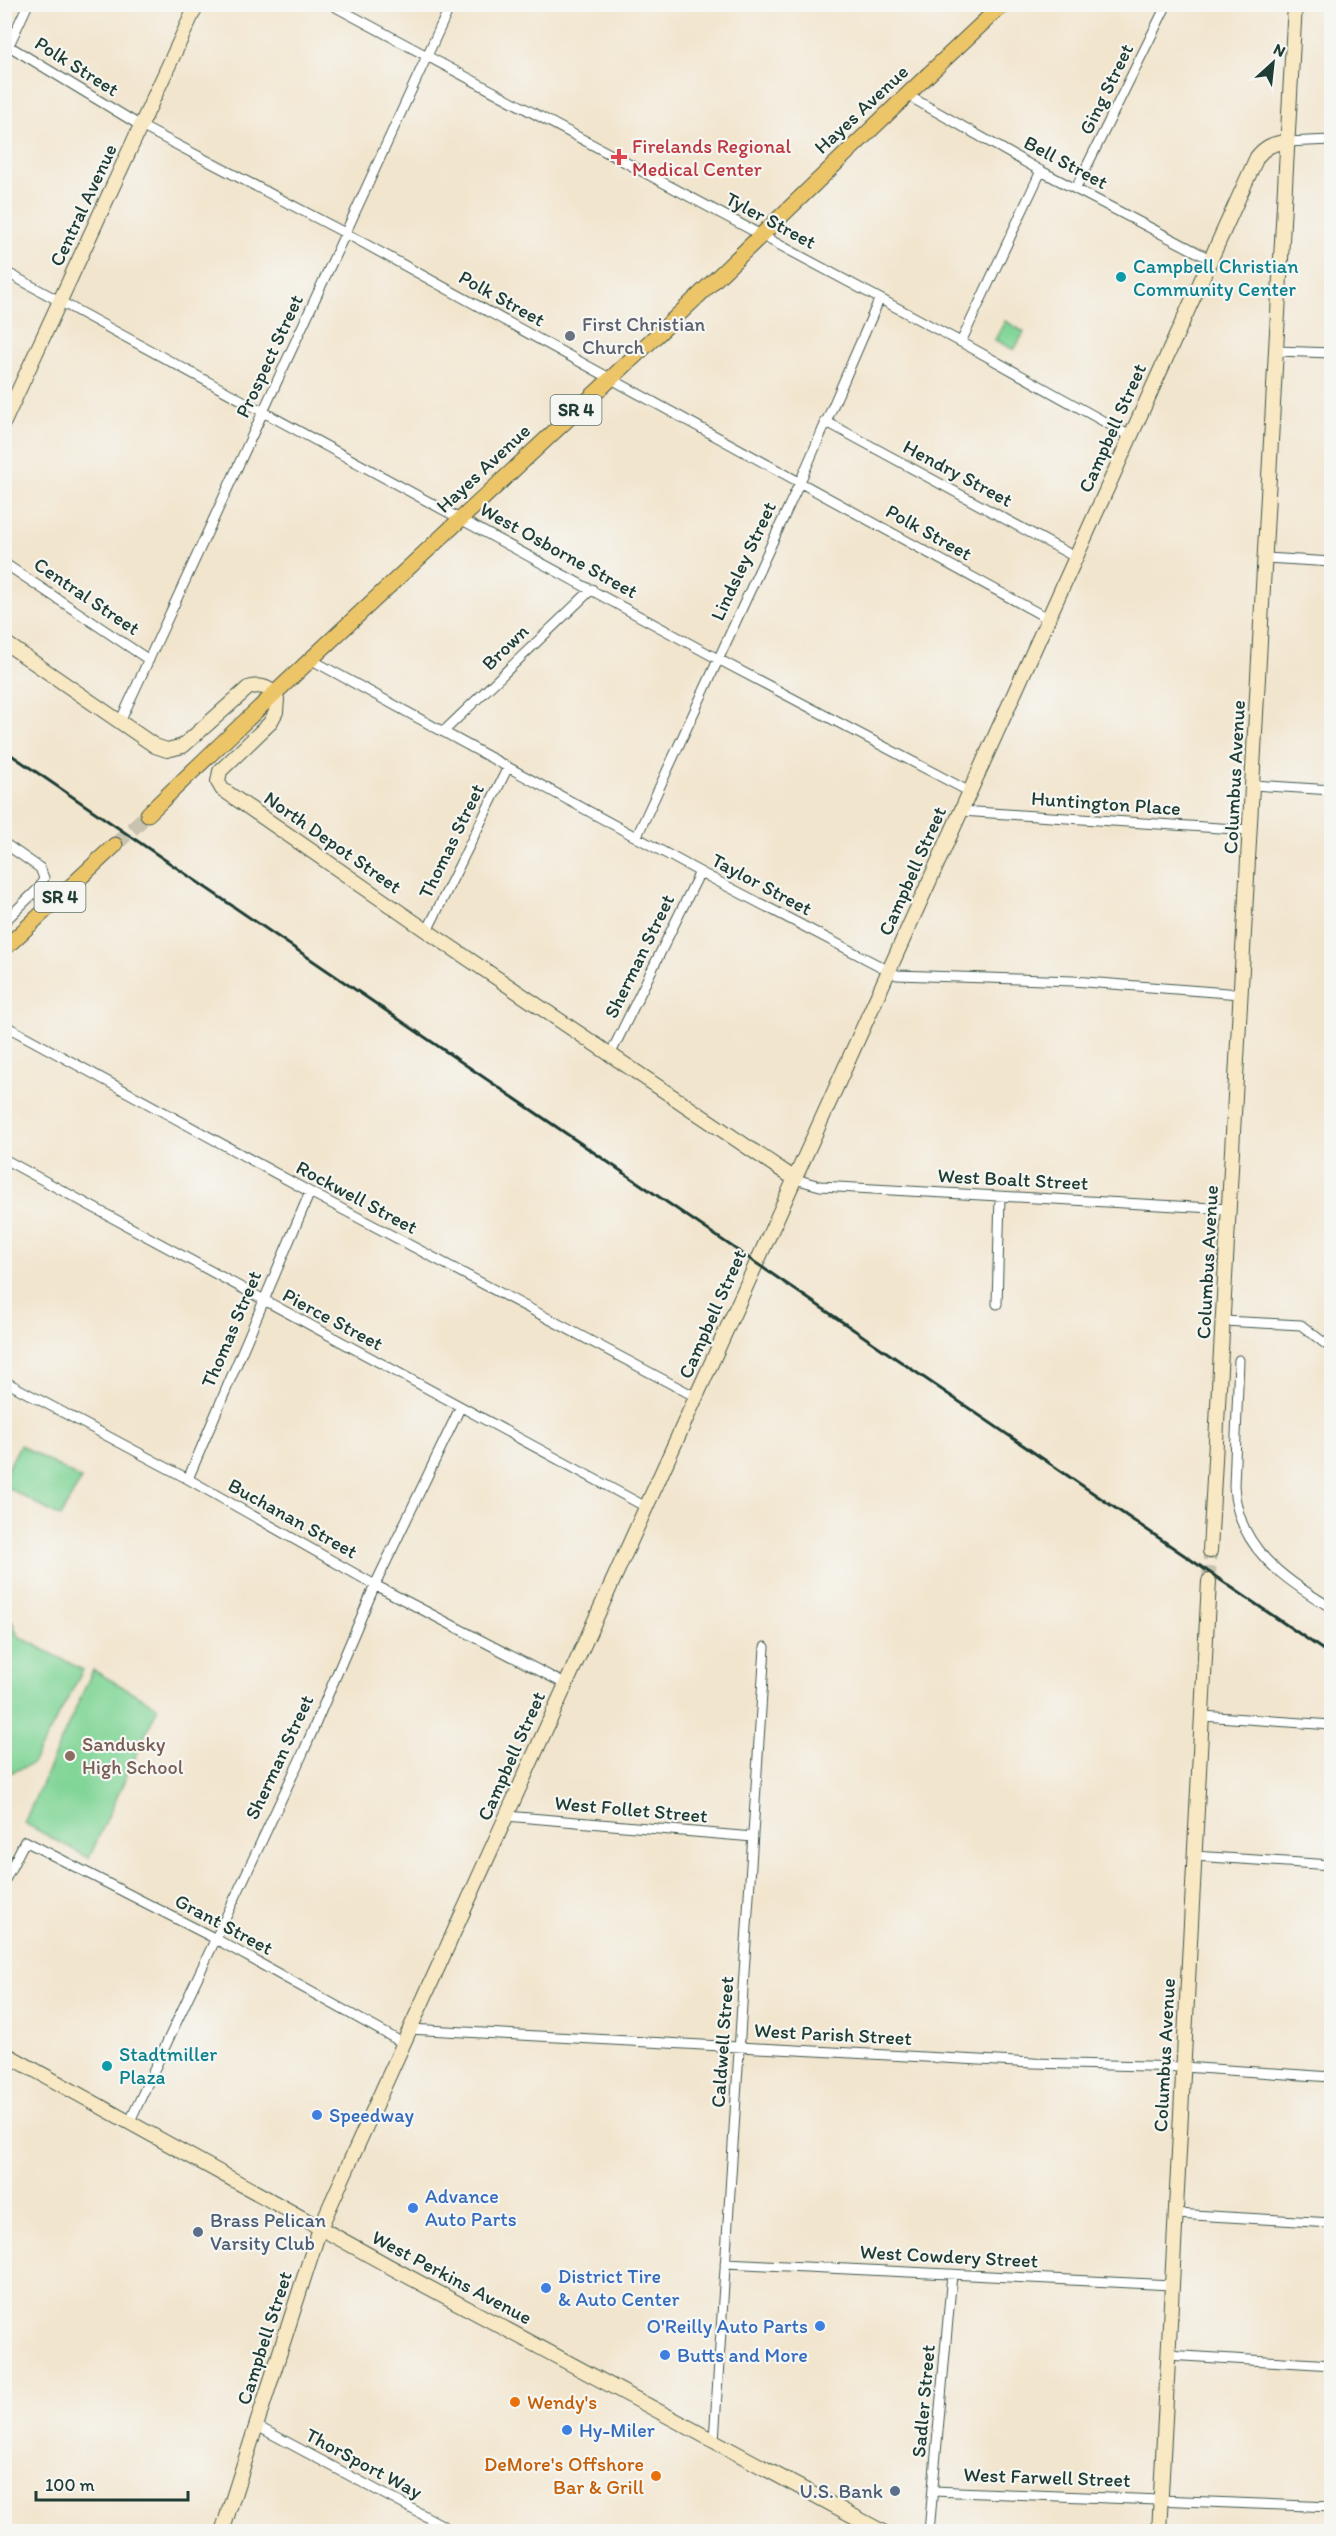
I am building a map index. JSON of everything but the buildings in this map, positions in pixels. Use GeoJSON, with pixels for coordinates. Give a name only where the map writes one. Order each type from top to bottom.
{"type":"FeatureCollection","features":[{"type":"Feature","properties":{"kind":"main road","name":"Hayes Avenue"},"geometry":{"type":"LineString","coordinates":[[148,814],[611,378],[1003,4]]}},
{"type":"Feature","properties":{"kind":"main road","name":"SR 4"},"geometry":{"type":"LineString","coordinates":[[7,943],[115,844]]}},
{"type":"Feature","properties":{"kind":"street"},"geometry":{"type":"LineString","coordinates":[[7,44],[28,4]]}},
{"type":"Feature","properties":{"kind":"street","name":"Central Avenue"},"geometry":{"type":"LineString","coordinates":[[4,422],[197,4]]}},
{"type":"Feature","properties":{"kind":"street","name":"Tyler Street"},"geometry":{"type":"LineString","coordinates":[[330,4],[961,342],[1130,436]]}},
{"type":"Feature","properties":{"kind":"street","name":"Prospect Street"},"geometry":{"type":"LineString","coordinates":[[120,723],[451,4]]}},
{"type":"Feature","properties":{"kind":"street","name":"Ging Street"},"geometry":{"type":"LineString","coordinates":[[1077,189],[1167,4]]}},
{"type":"Feature","properties":{"kind":"street","name":"Columbus Avenue"},"geometry":{"type":"LineString","coordinates":[[1210,1551],[1295,4]]}},
{"type":"Feature","properties":{"kind":"street","name":"Polk Street"},"geometry":{"type":"LineString","coordinates":[[7,44],[141,126],[347,234],[1047,618]]}},
{"type":"Feature","properties":{"kind":"street","name":"Bell Street"},"geometry":{"type":"LineString","coordinates":[[907,95],[1041,171],[1210,259]]}},
{"type":"Feature","properties":{"kind":"street"},"geometry":{"type":"LineString","coordinates":[[1286,142],[1304,139],[1332,140]]}},
{"type":"Feature","properties":{"kind":"street","name":"Campbell Street"},"geometry":{"type":"LineString","coordinates":[[222,2532],[320,2228],[1257,157],[1264,148],[1275,143],[1286,142]]}},
{"type":"Feature","properties":{"kind":"street"},"geometry":{"type":"LineString","coordinates":[[961,342],[1041,171]]}},
{"type":"Feature","properties":{"kind":"street","name":"West Osborne Street"},"geometry":{"type":"LineString","coordinates":[[4,271],[461,517],[718,659],[970,792]]}},
{"type":"Feature","properties":{"kind":"street","name":"Lindsley Street"},"geometry":{"type":"LineString","coordinates":[[637,836],[800,482],[879,300]]}},
{"type":"Feature","properties":{"kind":"street"},"geometry":{"type":"LineString","coordinates":[[1277,351],[1332,353]]}},
{"type":"Feature","properties":{"kind":"street","name":"Hendry Street"},"geometry":{"type":"LineString","coordinates":[[825,421],[1075,557]]}},
{"type":"Feature","properties":{"kind":"street"},"geometry":{"type":"LineString","coordinates":[[1266,558],[1332,562]]}},
{"type":"Feature","properties":{"kind":"street","name":"Central Street"},"geometry":{"type":"LineString","coordinates":[[4,563],[149,660]]}},
{"type":"Feature","properties":{"kind":"street","name":"Brown"},"geometry":{"type":"LineString","coordinates":[[443,732],[592,589]]}},
{"type":"Feature","properties":{"kind":"street"},"geometry":{"type":"LineString","coordinates":[[4,642],[159,748],[176,750],[183,746],[248,688],[262,687],[274,693]]}},
{"type":"Feature","properties":{"kind":"street","name":"Taylor Street"},"geometry":{"type":"LineString","coordinates":[[310,659],[700,872],[897,975],[1073,981],[1240,994]]}},
{"type":"Feature","properties":{"kind":"street","name":"North Depot Street"},"geometry":{"type":"LineString","coordinates":[[274,693],[278,704],[274,717],[222,768],[218,774],[219,786],[427,931],[795,1179]]}},
{"type":"Feature","properties":{"kind":"street","name":"Thomas Street"},"geometry":{"type":"LineString","coordinates":[[427,931],[508,767]]}},
{"type":"Feature","properties":{"kind":"street"},"geometry":{"type":"LineString","coordinates":[[1253,785],[1332,790]]}},
{"type":"Feature","properties":{"kind":"street","name":"Huntington Place"},"geometry":{"type":"LineString","coordinates":[[961,811],[1250,830]]}},
{"type":"Feature","properties":{"kind":"street"},"geometry":{"type":"LineString","coordinates":[[4,843],[40,868],[44,878],[40,887],[4,922]]}},
{"type":"Feature","properties":{"kind":"street","name":"Sherman Street"},"geometry":{"type":"LineString","coordinates":[[610,1055],[700,872]]}},
{"type":"Feature","properties":{"kind":"street","name":"Rockwell Street"},"geometry":{"type":"LineString","coordinates":[[4,1025],[310,1192],[696,1397]]}},
{"type":"Feature","properties":{"kind":"street","name":"Pierce Street"},"geometry":{"type":"LineString","coordinates":[[4,1159],[262,1301],[646,1507]]}},
{"type":"Feature","properties":{"kind":"street","name":"West Boalt Street"},"geometry":{"type":"LineString","coordinates":[[795,1179],[806,1184],[820,1186],[1230,1209]]}},
{"type":"Feature","properties":{"kind":"street","name":"Thomas Street"},"geometry":{"type":"LineString","coordinates":[[188,1479],[310,1192]]}},
{"type":"Feature","properties":{"kind":"street"},"geometry":{"type":"LineString","coordinates":[[997,1304],[1000,1197]]}},
{"type":"Feature","properties":{"kind":"street"},"geometry":{"type":"LineString","coordinates":[[1223,1321],[1301,1325],[1332,1349]]}},
{"type":"Feature","properties":{"kind":"street"},"geometry":{"type":"LineString","coordinates":[[1239,1360],[1234,1486],[1236,1504],[1243,1526],[1250,1541],[1262,1556],[1292,1581],[1332,1608]]}},
{"type":"Feature","properties":{"kind":"street","name":"Buchanan Street"},"geometry":{"type":"LineString","coordinates":[[4,1381],[188,1479],[375,1585],[565,1684]]}},
{"type":"Feature","properties":{"kind":"street","name":"Sherman Street"},"geometry":{"type":"LineString","coordinates":[[130,2121],[214,1938],[303,1753],[375,1585],[460,1408]]}},
{"type":"Feature","properties":{"kind":"street","name":"Columbus Avenue"},"geometry":{"type":"LineString","coordinates":[[1159,2532],[1209,1581]]}},
{"type":"Feature","properties":{"kind":"street","name":"Caldwell Street"},"geometry":{"type":"LineString","coordinates":[[714,2440],[765,1647]]}},
{"type":"Feature","properties":{"kind":"street"},"geometry":{"type":"LineString","coordinates":[[1202,1716],[1332,1725]]}},
{"type":"Feature","properties":{"kind":"street","name":"West Follet Street"},"geometry":{"type":"LineString","coordinates":[[506,1816],[753,1837]]}},
{"type":"Feature","properties":{"kind":"street","name":"Grant Street"},"geometry":{"type":"LineString","coordinates":[[4,1882],[25,1841],[214,1938],[403,2043]]}},
{"type":"Feature","properties":{"kind":"street"},"geometry":{"type":"LineString","coordinates":[[1194,1856],[1332,1865]]}},
{"type":"Feature","properties":{"kind":"street","name":"West Parish Street"},"geometry":{"type":"LineString","coordinates":[[409,2029],[1034,2063],[1183,2067],[1332,2077]]}},
{"type":"Feature","properties":{"kind":"street","name":"West Perkins Avenue"},"geometry":{"type":"LineString","coordinates":[[4,2053],[320,2228],[883,2532]]}},
{"type":"Feature","properties":{"kind":"street"},"geometry":{"type":"LineString","coordinates":[[1176,2214],[1332,2223]]}},
{"type":"Feature","properties":{"kind":"street","name":"West Cowdery Street"},"geometry":{"type":"LineString","coordinates":[[725,2264],[1172,2285]]}},
{"type":"Feature","properties":{"kind":"street","name":"Sadler Street"},"geometry":{"type":"LineString","coordinates":[[929,2532],[952,2274]]}},
{"type":"Feature","properties":{"kind":"street"},"geometry":{"type":"LineString","coordinates":[[1167,2355],[1332,2365]]}},
{"type":"Feature","properties":{"kind":"street","name":"ThorSport Way"},"geometry":{"type":"LineString","coordinates":[[257,2426],[455,2532]]}},
{"type":"Feature","properties":{"kind":"street","name":"West Farwell Street"},"geometry":{"type":"LineString","coordinates":[[933,2491],[1332,2507]]}},
{"type":"Feature","properties":{"kind":"green space"},"geometry":{"type":"Polygon","coordinates":[[[1005,321],[1024,332],[1014,350],[995,340],[1005,321]]]}},
{"type":"Feature","properties":{"kind":"green space"},"geometry":{"type":"Polygon","coordinates":[[[20,1445],[81,1479],[60,1517],[5,1486],[5,1474],[20,1445]]]}},
{"type":"Feature","properties":{"kind":"green space"},"geometry":{"type":"Polygon","coordinates":[[[4,1617],[12,1621],[18,1636],[83,1670],[32,1764],[5,1775],[4,1617]]]}},
{"type":"Feature","properties":{"kind":"green space"},"geometry":{"type":"Polygon","coordinates":[[[93,1670],[158,1707],[89,1858],[24,1823],[93,1670]]]}},
{"type":"Feature","properties":{"kind":"tunnel"},"geometry":{"type":"LineString","coordinates":[[115,845],[148,814]]}},
{"type":"Feature","properties":{"kind":"tunnel"},"geometry":{"type":"LineString","coordinates":[[1209,1581],[1210,1551]]}},
{"type":"Feature","properties":{"kind":"railway"},"geometry":{"type":"LineString","coordinates":[[4,750],[1332,1656]]}},
{"type":"Feature","properties":{"kind":"place","name":"Firelands Regional Medical Center"},"geometry":{"type":"Point","coordinates":[619,157]}},
{"type":"Feature","properties":{"kind":"place","name":"Campbell Christian Community Center"},"geometry":{"type":"Point","coordinates":[1121,277]}},
{"type":"Feature","properties":{"kind":"place","name":"First Christian Church"},"geometry":{"type":"Point","coordinates":[570,336]}},
{"type":"Feature","properties":{"kind":"place","name":"Sandusky High School"},"geometry":{"type":"Point","coordinates":[70,1756]}},
{"type":"Feature","properties":{"kind":"place","name":"Stadtmiller Plaza"},"geometry":{"type":"Point","coordinates":[107,2066]}},
{"type":"Feature","properties":{"kind":"place","name":"Speedway"},"geometry":{"type":"Point","coordinates":[317,2115]}},
{"type":"Feature","properties":{"kind":"place","name":"Advance Auto Parts"},"geometry":{"type":"Point","coordinates":[413,2208]}},
{"type":"Feature","properties":{"kind":"place","name":"Brass Pelican Varsity Club"},"geometry":{"type":"Point","coordinates":[198,2232]}},
{"type":"Feature","properties":{"kind":"place","name":"District Tire & Auto Center"},"geometry":{"type":"Point","coordinates":[546,2288]}},
{"type":"Feature","properties":{"kind":"place","name":"O'Reilly Auto Parts"},"geometry":{"type":"Point","coordinates":[820,2326]}},
{"type":"Feature","properties":{"kind":"place","name":"Butts and More"},"geometry":{"type":"Point","coordinates":[665,2355]}},
{"type":"Feature","properties":{"kind":"place","name":"Wendy's"},"geometry":{"type":"Point","coordinates":[515,2402]}},
{"type":"Feature","properties":{"kind":"place","name":"Hy-Miler"},"geometry":{"type":"Point","coordinates":[567,2430]}},
{"type":"Feature","properties":{"kind":"place","name":"DeMore's Offshore Bar & Grill"},"geometry":{"type":"Point","coordinates":[656,2476]}},
{"type":"Feature","properties":{"kind":"place","name":"U.S. Bank"},"geometry":{"type":"Point","coordinates":[895,2491]}}]}
